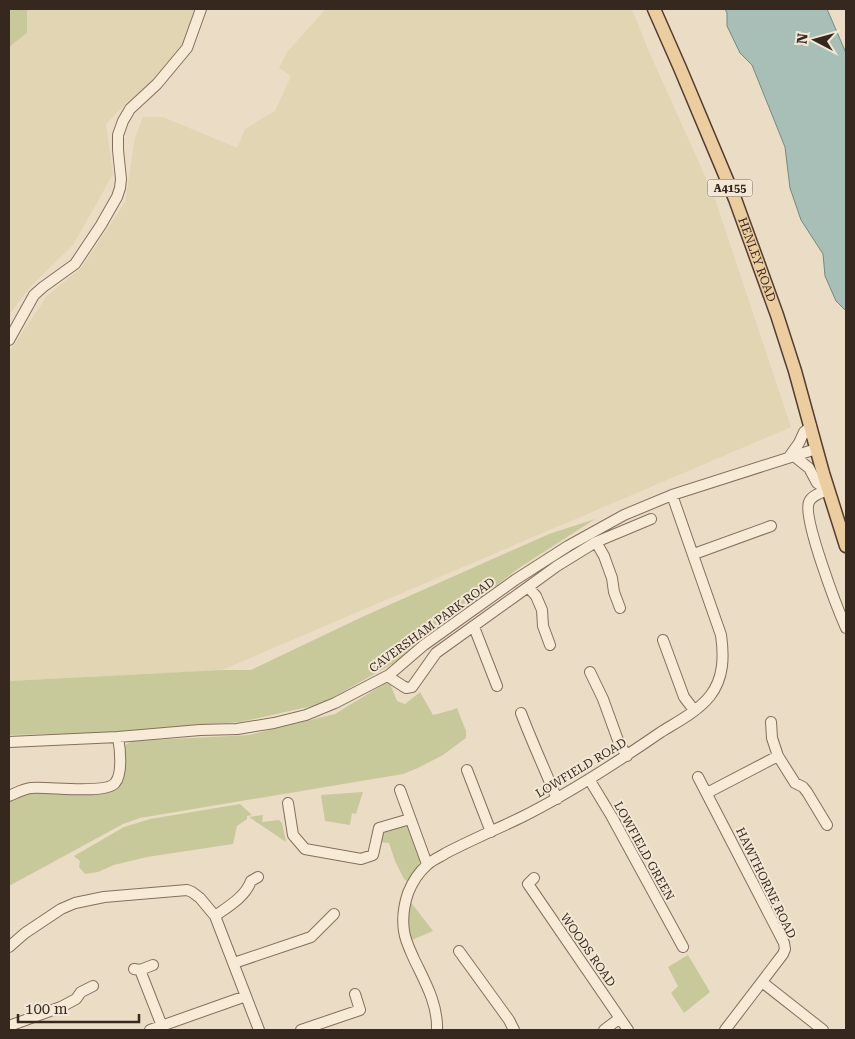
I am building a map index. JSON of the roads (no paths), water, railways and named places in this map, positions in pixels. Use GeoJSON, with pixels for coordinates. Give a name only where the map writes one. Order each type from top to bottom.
{"type":"FeatureCollection","features":[{"type":"Feature","properties":{"kind":"main road","name":"HENLEY ROAD"},"geometry":{"type":"LineString","coordinates":[[654,9],[735,200],[777,315],[846,546]]}},
{"type":"Feature","properties":{"kind":"street"},"geometry":{"type":"LineString","coordinates":[[9,340],[34,295],[74,264],[102,225],[120,188],[118,135],[123,121],[130,109],[157,84],[187,48],[202,9]]}},
{"type":"Feature","properties":{"kind":"street"},"geometry":{"type":"LineString","coordinates":[[810,426],[804,432],[792,456],[809,468],[817,483],[828,490]]}},
{"type":"Feature","properties":{"kind":"street","name":"CAVERSHAM PARK ROAD"},"geometry":{"type":"LineString","coordinates":[[9,742],[236,729],[274,723],[306,715],[336,703],[389,675],[424,645],[515,580],[568,546],[624,515],[672,495],[816,449]]}},
{"type":"Feature","properties":{"kind":"street"},"geometry":{"type":"LineString","coordinates":[[828,490],[814,496],[810,500],[808,512],[818,552],[846,628]]}},
{"type":"Feature","properties":{"kind":"street","name":"LOWFIELD ROAD"},"geometry":{"type":"LineString","coordinates":[[437,1030],[436,1011],[430,993],[408,948],[404,932],[403,917],[405,906],[409,892],[417,877],[428,864],[557,799],[627,756],[694,710],[710,696],[716,686],[723,664],[724,650],[721,635],[672,495]]}},
{"type":"Feature","properties":{"kind":"street"},"geometry":{"type":"LineString","coordinates":[[389,675],[402,686],[406,688],[412,687],[436,653],[557,566],[596,542],[651,519]]}},
{"type":"Feature","properties":{"kind":"street"},"geometry":{"type":"LineString","coordinates":[[694,554],[771,526]]}},
{"type":"Feature","properties":{"kind":"street"},"geometry":{"type":"LineString","coordinates":[[596,542],[604,556],[620,608]]}},
{"type":"Feature","properties":{"kind":"street"},"geometry":{"type":"LineString","coordinates":[[528,587],[536,596],[542,610],[543,626],[550,645]]}},
{"type":"Feature","properties":{"kind":"street"},"geometry":{"type":"LineString","coordinates":[[474,626],[498,686]]}},
{"type":"Feature","properties":{"kind":"street"},"geometry":{"type":"LineString","coordinates":[[663,640],[684,697],[694,710]]}},
{"type":"Feature","properties":{"kind":"street"},"geometry":{"type":"LineString","coordinates":[[590,672],[603,699],[619,743],[627,756]]}},
{"type":"Feature","properties":{"kind":"street"},"geometry":{"type":"LineString","coordinates":[[521,713],[533,746],[557,799]]}},
{"type":"Feature","properties":{"kind":"street"},"geometry":{"type":"LineString","coordinates":[[771,722],[772,738],[778,756],[795,783],[803,787],[827,825]]}},
{"type":"Feature","properties":{"kind":"street"},"geometry":{"type":"LineString","coordinates":[[9,796],[30,788],[72,789],[109,787],[115,783],[120,773],[120,744],[118,737]]}},
{"type":"Feature","properties":{"kind":"street"},"geometry":{"type":"LineString","coordinates":[[707,793],[778,756]]}},
{"type":"Feature","properties":{"kind":"street"},"geometry":{"type":"LineString","coordinates":[[467,770],[491,832]]}},
{"type":"Feature","properties":{"kind":"street","name":"HAWTHORNE ROAD"},"geometry":{"type":"LineString","coordinates":[[698,777],[784,943],[783,954],[762,982]]}},
{"type":"Feature","properties":{"kind":"street","name":"LOWFIELD GREEN"},"geometry":{"type":"LineString","coordinates":[[589,779],[681,933],[683,947]]}},
{"type":"Feature","properties":{"kind":"street"},"geometry":{"type":"LineString","coordinates":[[400,790],[428,864]]}},
{"type":"Feature","properties":{"kind":"street"},"geometry":{"type":"LineString","coordinates":[[288,803],[294,835],[304,849],[361,859],[373,855],[379,828],[410,819]]}},
{"type":"Feature","properties":{"kind":"street"},"geometry":{"type":"LineString","coordinates":[[216,916],[242,896],[248,889],[251,881],[258,877]]}},
{"type":"Feature","properties":{"kind":"street","name":"WOODS ROAD"},"geometry":{"type":"LineString","coordinates":[[527,883],[628,1030]]}},
{"type":"Feature","properties":{"kind":"street"},"geometry":{"type":"LineString","coordinates":[[9,947],[25,933],[61,909],[75,903],[104,897],[187,890],[200,898],[216,916],[259,1030]]}},
{"type":"Feature","properties":{"kind":"street"},"geometry":{"type":"LineString","coordinates":[[234,963],[311,936],[334,914]]}},
{"type":"Feature","properties":{"kind":"street"},"geometry":{"type":"LineString","coordinates":[[459,951],[489,985],[514,1030]]}},
{"type":"Feature","properties":{"kind":"street"},"geometry":{"type":"LineString","coordinates":[[153,966],[137,969],[162,1026]]}},
{"type":"Feature","properties":{"kind":"street"},"geometry":{"type":"LineString","coordinates":[[725,1030],[762,982],[823,1030]]}},
{"type":"Feature","properties":{"kind":"street"},"geometry":{"type":"LineString","coordinates":[[9,1026],[61,1007],[76,998],[81,992],[93,986]]}},
{"type":"Feature","properties":{"kind":"street"},"geometry":{"type":"LineString","coordinates":[[301,1030],[361,1014],[355,994]]}},
{"type":"Feature","properties":{"kind":"street"},"geometry":{"type":"LineString","coordinates":[[150,1030],[246,996]]}},
{"type":"Feature","properties":{"kind":"street"},"geometry":{"type":"LineString","coordinates":[[604,1030],[620,1018]]}}]}
